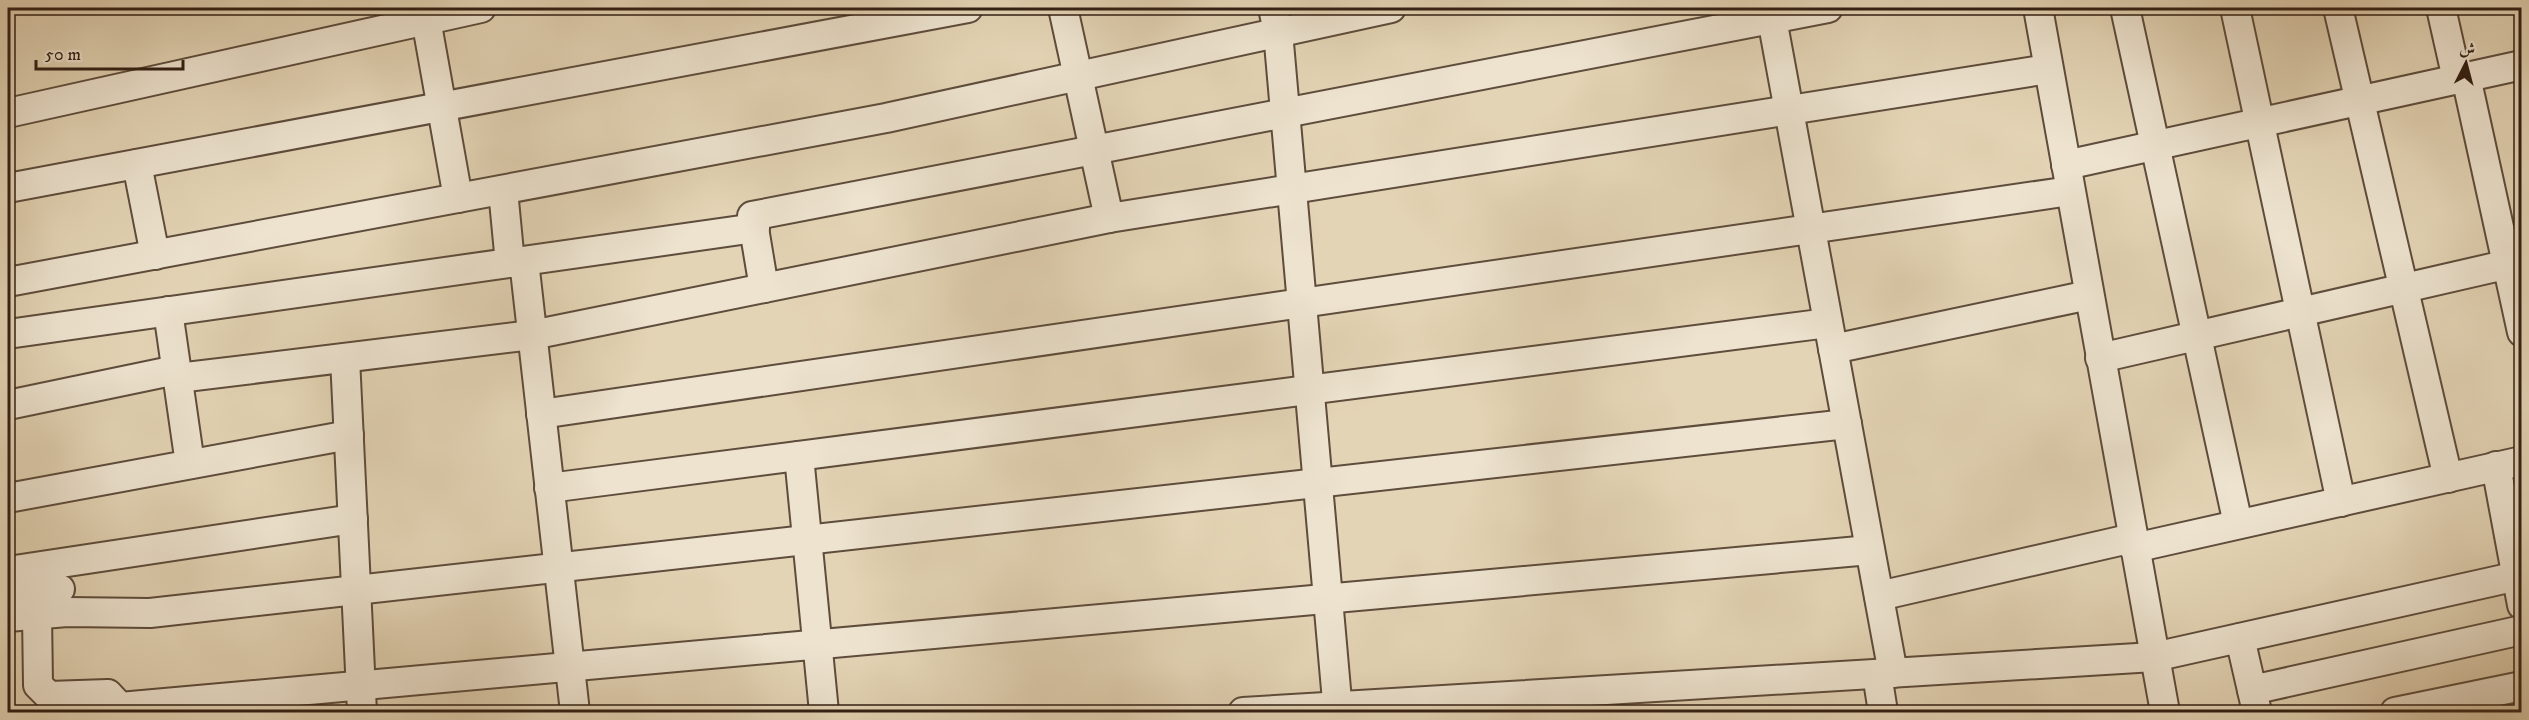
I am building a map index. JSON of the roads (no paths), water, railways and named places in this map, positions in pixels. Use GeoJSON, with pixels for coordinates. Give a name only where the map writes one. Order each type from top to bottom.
{"type":"FeatureCollection","features":[{"type":"Feature","properties":{"kind":"street"},"geometry":{"type":"LineString","coordinates":[[8,113],[425,14],[481,8]]}},
{"type":"Feature","properties":{"kind":"street"},"geometry":{"type":"LineString","coordinates":[[8,188],[968,8]]}},
{"type":"Feature","properties":{"kind":"street"},"geometry":{"type":"LineString","coordinates":[[1063,8],[1108,218]]}},
{"type":"Feature","properties":{"kind":"street"},"geometry":{"type":"LineString","coordinates":[[8,282],[886,118],[1078,76],[1285,19],[1391,8]]}},
{"type":"Feature","properties":{"kind":"street"},"geometry":{"type":"LineString","coordinates":[[765,288],[752,216],[1294,111],[1771,13],[1828,8]]}},
{"type":"Feature","properties":{"kind":"street"},"geometry":{"type":"LineString","coordinates":[[2037,8],[2165,712]]}},
{"type":"Feature","properties":{"kind":"street"},"geometry":{"type":"LineString","coordinates":[[2126,8],[2238,524]]}},
{"type":"Feature","properties":{"kind":"street"},"geometry":{"type":"LineString","coordinates":[[2235,8],[2341,501]]}},
{"type":"Feature","properties":{"kind":"street"},"geometry":{"type":"LineString","coordinates":[[2338,8],[2448,477]]}},
{"type":"Feature","properties":{"kind":"street"},"geometry":{"type":"LineString","coordinates":[[2441,8],[2514,263],[2522,332]]}},
{"type":"Feature","properties":{"kind":"street"},"geometry":{"type":"LineString","coordinates":[[1771,13],[1879,596],[1885,673],[1883,712]]}},
{"type":"Feature","properties":{"kind":"street"},"geometry":{"type":"LineString","coordinates":[[425,14],[458,198]]}},
{"type":"Feature","properties":{"kind":"street"},"geometry":{"type":"LineString","coordinates":[[1285,19],[1347,709]]}},
{"type":"Feature","properties":{"kind":"street"},"geometry":{"type":"LineString","coordinates":[[541,414],[1811,228],[2068,178],[2156,146],[2522,64]]}},
{"type":"Feature","properties":{"kind":"street"},"geometry":{"type":"LineString","coordinates":[[8,405],[177,374],[345,358],[532,335],[1108,218],[2048,69]]}},
{"type":"Feature","properties":{"kind":"street"},"geometry":{"type":"LineString","coordinates":[[137,164],[154,255]]}},
{"type":"Feature","properties":{"kind":"street"},"geometry":{"type":"LineString","coordinates":[[502,190],[532,335],[575,712]]}},
{"type":"Feature","properties":{"kind":"street"},"geometry":{"type":"LineString","coordinates":[[8,334],[754,228]]}},
{"type":"Feature","properties":{"kind":"street"},"geometry":{"type":"LineString","coordinates":[[2100,358],[2514,263]]}},
{"type":"Feature","properties":{"kind":"street"},"geometry":{"type":"LineString","coordinates":[[549,488],[1318,389],[1831,336],[2089,295]]}},
{"type":"Feature","properties":{"kind":"street"},"geometry":{"type":"LineString","coordinates":[[168,311],[190,464]]}},
{"type":"Feature","properties":{"kind":"street"},"geometry":{"type":"LineString","coordinates":[[345,358],[361,699]]}},
{"type":"Feature","properties":{"kind":"street"},"geometry":{"type":"LineString","coordinates":[[8,617],[67,612],[150,613],[1847,424]]}},
{"type":"Feature","properties":{"kind":"street"},"geometry":{"type":"LineString","coordinates":[[8,498],[349,435]]}},
{"type":"Feature","properties":{"kind":"street"},"geometry":{"type":"LineString","coordinates":[[799,456],[824,712]]}},
{"type":"Feature","properties":{"kind":"street"},"geometry":{"type":"LineString","coordinates":[[1879,596],[2134,543],[2238,524],[2509,464],[2522,605]]}},
{"type":"Feature","properties":{"kind":"street"},"geometry":{"type":"LineString","coordinates":[[8,571],[352,519]]}},
{"type":"Feature","properties":{"kind":"street"},"geometry":{"type":"LineString","coordinates":[[37,614],[38,685],[49,696],[108,694],[120,708],[361,699],[570,667],[1870,550]]}},
{"type":"Feature","properties":{"kind":"street"},"geometry":{"type":"LineString","coordinates":[[1243,712],[1563,703],[1885,673],[2154,657],[2519,576]]}},
{"type":"Feature","properties":{"kind":"street"},"geometry":{"type":"LineString","coordinates":[[8,595],[60,589]]}},
{"type":"Feature","properties":{"kind":"street"},"geometry":{"type":"LineString","coordinates":[[2240,638],[2254,701],[2522,630]]}},
{"type":"Feature","properties":{"kind":"street"},"geometry":{"type":"LineString","coordinates":[[2395,712],[2522,686]]}}]}
